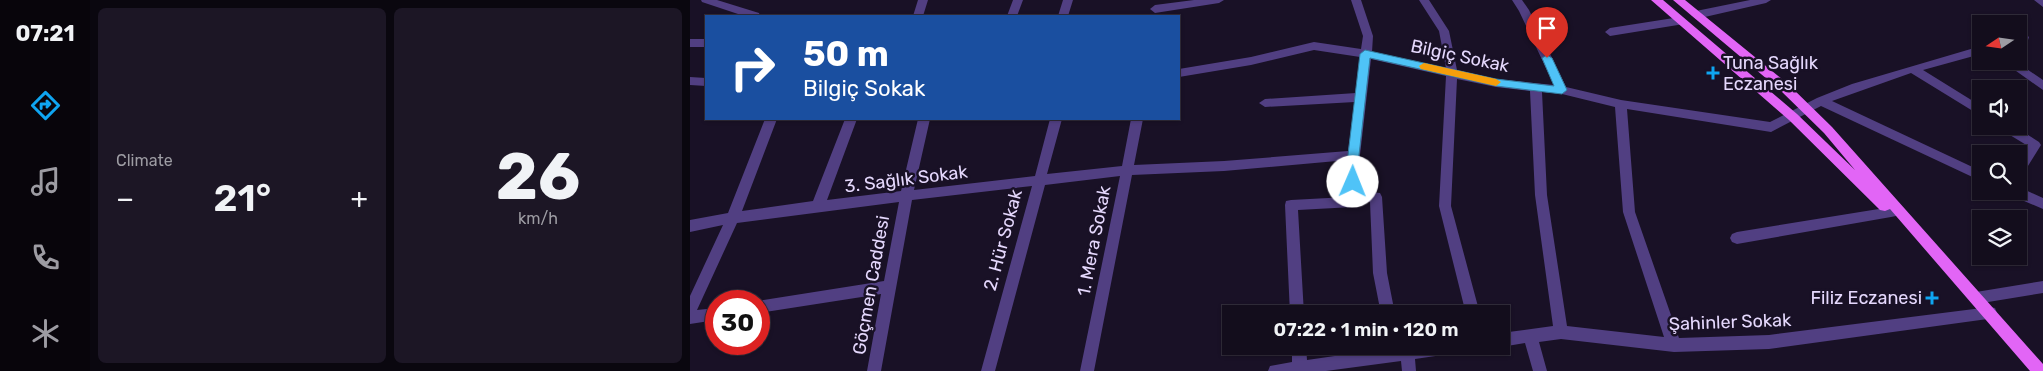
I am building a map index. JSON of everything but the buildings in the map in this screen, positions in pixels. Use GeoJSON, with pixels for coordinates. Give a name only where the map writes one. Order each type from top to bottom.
{"type":"FeatureCollection","features":[{"type":"Feature","properties":{"kind":"main road"},"geometry":{"type":"LineString","coordinates":[[1656,0],[1793,117],[1952,270]]}},
{"type":"Feature","properties":{"kind":"main road"},"geometry":{"type":"LineString","coordinates":[[1678,0],[1784,87],[1828,130],[2040,371]]}},
{"type":"Feature","properties":{"kind":"street"},"geometry":{"type":"LineString","coordinates":[[706,0],[752,15]]}},
{"type":"Feature","properties":{"kind":"street"},"geometry":{"type":"LineString","coordinates":[[918,15],[923,0]]}},
{"type":"Feature","properties":{"kind":"street"},"geometry":{"type":"LineString","coordinates":[[1012,15],[1018,0]]}},
{"type":"Feature","properties":{"kind":"street"},"geometry":{"type":"LineString","coordinates":[[1063,15],[1068,0]]}},
{"type":"Feature","properties":{"kind":"street"},"geometry":{"type":"LineString","coordinates":[[1155,8],[1219,0]]}},
{"type":"Feature","properties":{"kind":"street"},"geometry":{"type":"LineString","coordinates":[[1353,199],[1354,155],[1368,36],[1356,0]]}},
{"type":"Feature","properties":{"kind":"street"},"geometry":{"type":"LineString","coordinates":[[1424,0],[1444,31],[1452,72],[1445,206],[1471,305]]}},
{"type":"Feature","properties":{"kind":"street"},"geometry":{"type":"LineString","coordinates":[[1517,0],[1524,10],[1562,90]]}},
{"type":"Feature","properties":{"kind":"street"},"geometry":{"type":"LineString","coordinates":[[1696,15],[1766,0]]}},
{"type":"Feature","properties":{"kind":"street"},"geometry":{"type":"LineString","coordinates":[[2040,0],[2043,3]]}},
{"type":"Feature","properties":{"kind":"street"},"geometry":{"type":"LineString","coordinates":[[1610,32],[1680,21]]}},
{"type":"Feature","properties":{"kind":"street"},"geometry":{"type":"LineString","coordinates":[[690,43],[705,43]]}},
{"type":"Feature","properties":{"kind":"street","name":"Bilgiç Sokak"},"geometry":{"type":"LineString","coordinates":[[1180,73],[1251,61],[1314,46],[1365,54],[1496,83],[1562,90],[1621,104],[1771,126],[1793,117],[1822,100],[1913,69],[1972,53]]}},
{"type":"Feature","properties":{"kind":"street"},"geometry":{"type":"LineString","coordinates":[[1913,69],[1972,106]]}},
{"type":"Feature","properties":{"kind":"street"},"geometry":{"type":"LineString","coordinates":[[2020,70],[2043,86]]}},
{"type":"Feature","properties":{"kind":"street"},"geometry":{"type":"LineString","coordinates":[[690,81],[705,82]]}},
{"type":"Feature","properties":{"kind":"street"},"geometry":{"type":"LineString","coordinates":[[1536,87],[1541,195],[1561,332]]}},
{"type":"Feature","properties":{"kind":"street"},"geometry":{"type":"LineString","coordinates":[[1265,103],[1360,97]]}},
{"type":"Feature","properties":{"kind":"street"},"geometry":{"type":"LineString","coordinates":[[1822,100],[1972,172]]}},
{"type":"Feature","properties":{"kind":"street"},"geometry":{"type":"LineString","coordinates":[[1621,104],[1629,212],[1674,345]]}},
{"type":"Feature","properties":{"kind":"street"},"geometry":{"type":"LineString","coordinates":[[690,311],[733,218],[771,120]]}},
{"type":"Feature","properties":{"kind":"street"},"geometry":{"type":"LineString","coordinates":[[818,206],[851,120]]}},
{"type":"Feature","properties":{"kind":"street","name":"Göçmen Caddesi"},"geometry":{"type":"LineString","coordinates":[[874,371],[906,197],[924,120]]}},
{"type":"Feature","properties":{"kind":"street","name":"2. Hür Sokak"},"geometry":{"type":"LineString","coordinates":[[988,371],[1056,120]]}},
{"type":"Feature","properties":{"kind":"street","name":"1. Mera Sokak"},"geometry":{"type":"LineString","coordinates":[[1087,371],[1137,120]]}},
{"type":"Feature","properties":{"kind":"street"},"geometry":{"type":"LineString","coordinates":[[2019,135],[2035,145],[2027,158]]}},
{"type":"Feature","properties":{"kind":"street","name":"3. Sağlık Sokak"},"geometry":{"type":"LineString","coordinates":[[690,226],[818,206],[1127,170],[1224,166],[1354,155]]}},
{"type":"Feature","properties":{"kind":"street"},"geometry":{"type":"LineString","coordinates":[[1297,305],[1291,205],[1376,197],[1380,273],[1386,305]]}},
{"type":"Feature","properties":{"kind":"street"},"geometry":{"type":"LineString","coordinates":[[2027,197],[2043,204]]}},
{"type":"Feature","properties":{"kind":"street"},"geometry":{"type":"LineString","coordinates":[[1737,238],[1891,212]]}},
{"type":"Feature","properties":{"kind":"street"},"geometry":{"type":"LineString","coordinates":[[770,305],[890,286]]}},
{"type":"Feature","properties":{"kind":"street"},"geometry":{"type":"LineString","coordinates":[[1976,298],[2043,287]]}},
{"type":"Feature","properties":{"kind":"street","name":"Şahinler Sokak"},"geometry":{"type":"LineString","coordinates":[[1510,339],[1561,332],[1674,345],[1769,342],[1990,313]]}},
{"type":"Feature","properties":{"kind":"street"},"geometry":{"type":"LineString","coordinates":[[690,318],[705,316]]}},
{"type":"Feature","properties":{"kind":"street"},"geometry":{"type":"LineString","coordinates":[[1530,336],[1540,371]]}},
{"type":"Feature","properties":{"kind":"street"},"geometry":{"type":"LineString","coordinates":[[1299,355],[1300,368]]}},
{"type":"Feature","properties":{"kind":"street"},"geometry":{"type":"LineString","coordinates":[[1275,371],[1376,355]]}},
{"type":"Feature","properties":{"kind":"street"},"geometry":{"type":"LineString","coordinates":[[1402,355],[1409,371]]}},
{"type":"Feature","properties":{"kind":"slow traffic"},"geometry":{"type":"LineString","coordinates":[[1424,66],[1496,82]]}},
{"type":"Feature","properties":{"kind":"place","name":"Tuna Sağlık Eczanesi"},"geometry":{"type":"Point","coordinates":[1713,73]}},
{"type":"Feature","properties":{"kind":"place","name":"Filiz Eczanesi"},"geometry":{"type":"Point","coordinates":[1932,298]}},
{"type":"Feature","properties":{"kind":"route"},"geometry":{"type":"LineString","coordinates":[[1353,182],[1354,155],[1365,54],[1496,83],[1562,90],[1547,58]]}}]}
